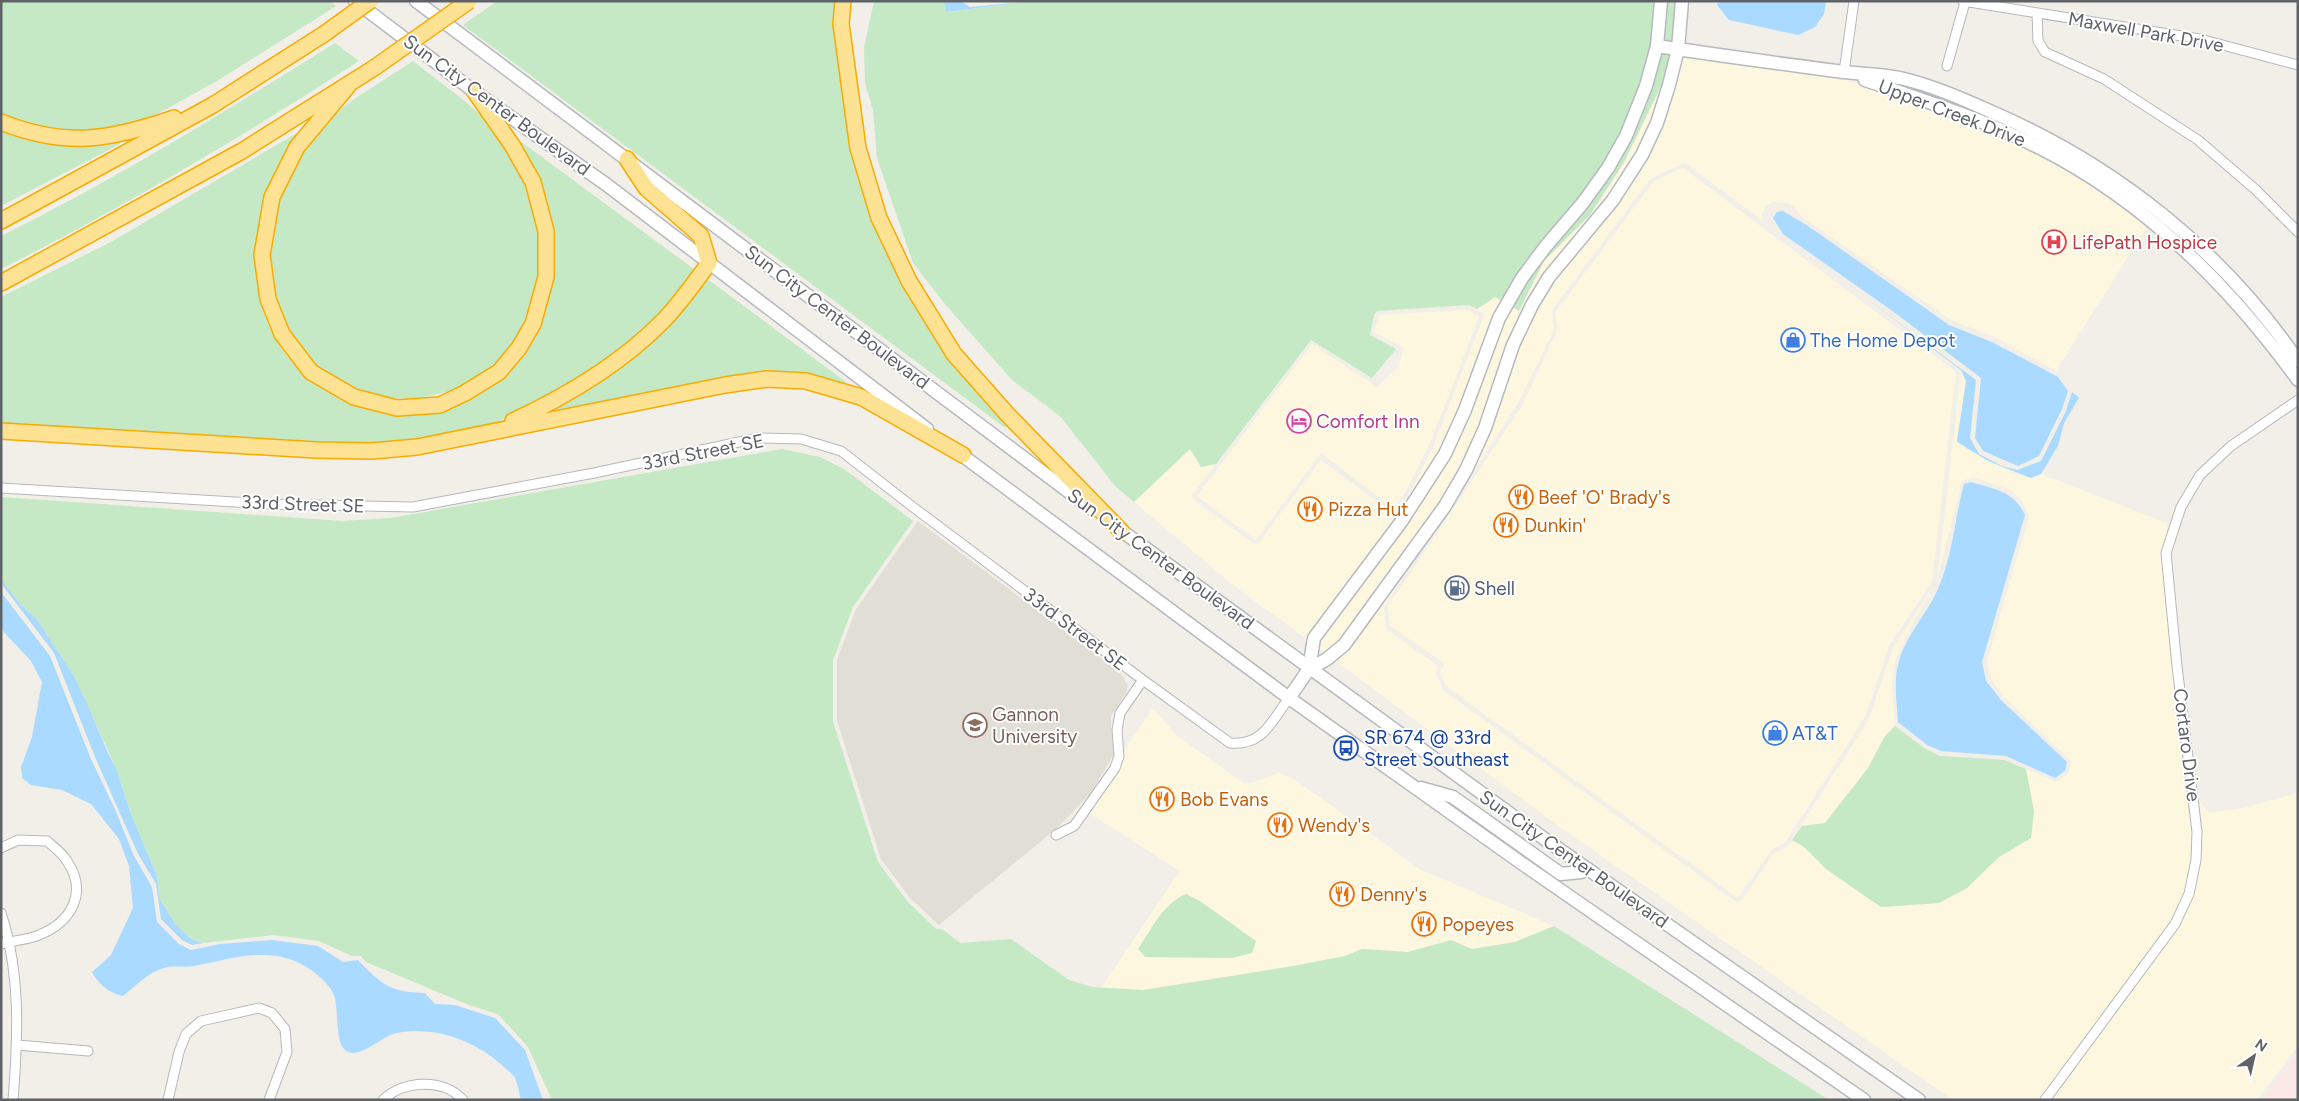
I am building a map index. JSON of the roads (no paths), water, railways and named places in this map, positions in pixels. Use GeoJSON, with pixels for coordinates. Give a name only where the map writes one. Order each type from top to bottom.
{"type":"FeatureCollection","features":[{"type":"Feature","properties":{"kind":"highway"},"geometry":{"type":"LineString","coordinates":[[1,221],[214,105],[324,34],[370,1]]}},
{"type":"Feature","properties":{"kind":"highway"},"geometry":{"type":"LineString","coordinates":[[1,283],[242,151],[348,86],[469,1]]}},
{"type":"Feature","properties":{"kind":"highway"},"geometry":{"type":"LineString","coordinates":[[843,1],[841,24],[858,148],[879,218],[909,281],[954,354],[1008,415],[1122,532]]}},
{"type":"Feature","properties":{"kind":"highway"},"geometry":{"type":"LineString","coordinates":[[348,86],[297,147],[272,197],[262,255],[268,299],[282,334],[311,372],[354,396],[396,408],[440,404],[465,393],[499,372],[519,348],[533,324],[546,277],[546,231],[533,182],[512,145],[474,92]]}},
{"type":"Feature","properties":{"kind":"highway"},"geometry":{"type":"LineString","coordinates":[[1,122],[23,131],[45,136],[70,140],[97,138],[132,133],[214,105]]}},
{"type":"Feature","properties":{"kind":"highway"},"geometry":{"type":"LineString","coordinates":[[489,432],[552,403],[600,375],[664,320],[709,263],[701,236],[646,188],[627,159]]}},
{"type":"Feature","properties":{"kind":"highway"},"geometry":{"type":"LineString","coordinates":[[1,431],[316,450],[417,447],[725,385],[767,379],[806,381],[861,396],[962,455]]}},
{"type":"Feature","properties":{"kind":"main road","name":"Sun City Center Boulevard"},"geometry":{"type":"LineString","coordinates":[[355,1],[474,92],[607,185],[962,455],[1289,698],[1864,1100]]}},
{"type":"Feature","properties":{"kind":"main road","name":"Sun City Center Boulevard"},"geometry":{"type":"LineString","coordinates":[[416,1],[1122,532],[1309,669],[1587,869],[1919,1100]]}},
{"type":"Feature","properties":{"kind":"main road"},"geometry":{"type":"LineString","coordinates":[[1289,698],[1309,669],[1314,638],[1401,522],[1445,454],[1465,410],[1499,318],[1522,278],[1546,246],[1582,204],[1608,168],[1626,136],[1646,86],[1657,46],[1662,1]]}},
{"type":"Feature","properties":{"kind":"main road"},"geometry":{"type":"LineString","coordinates":[[1309,669],[1327,659],[1344,645],[1445,506],[1458,484],[1485,428],[1513,345],[1532,305],[1549,277],[1613,200],[1642,155],[1657,124],[1678,49],[1682,1]]}},
{"type":"Feature","properties":{"kind":"main road","name":"Upper Creek Drive"},"geometry":{"type":"LineString","coordinates":[[1657,46],[1900,78],[1961,98],[2044,136],[2104,170],[2174,224],[2210,256],[2267,319],[2298,361]]}},
{"type":"Feature","properties":{"kind":"main road","name":"Upper Creek Drive"},"geometry":{"type":"LineString","coordinates":[[1844,72],[2003,130],[2039,147],[2097,181],[2161,229],[2200,264],[2268,340],[2298,380]]}},
{"type":"Feature","properties":{"kind":"main road"},"geometry":{"type":"LineString","coordinates":[[1411,785],[1453,798],[1561,874],[1581,872],[1587,869]]}},
{"type":"Feature","properties":{"kind":"street"},"geometry":{"type":"LineString","coordinates":[[1844,72],[1854,1]]}},
{"type":"Feature","properties":{"kind":"street"},"geometry":{"type":"LineString","coordinates":[[1947,66],[1964,2]]}},
{"type":"Feature","properties":{"kind":"street","name":"Maxwell Park Drive"},"geometry":{"type":"LineString","coordinates":[[1964,2],[2200,39],[2298,64]]}},
{"type":"Feature","properties":{"kind":"street"},"geometry":{"type":"LineString","coordinates":[[2037,14],[2038,42],[2045,52],[2104,79],[2198,140],[2256,190],[2298,232]]}},
{"type":"Feature","properties":{"kind":"street","name":"Cortaro Drive"},"geometry":{"type":"LineString","coordinates":[[2046,1100],[2175,924],[2189,894],[2196,860],[2197,832],[2177,666],[2166,553],[2182,507],[2200,476],[2231,446],[2298,400]]}},
{"type":"Feature","properties":{"kind":"street","name":"33rd Street SE"},"geometry":{"type":"LineString","coordinates":[[1,488],[267,504],[413,507],[594,473],[758,438],[801,440],[841,451],[1143,680],[1230,743],[1244,744],[1258,739],[1289,698]]}},
{"type":"Feature","properties":{"kind":"street"},"geometry":{"type":"LineString","coordinates":[[1056,835],[1074,826],[1115,768],[1119,756],[1116,730],[1120,713],[1143,680]]}},
{"type":"Feature","properties":{"kind":"street"},"geometry":{"type":"LineString","coordinates":[[1,848],[18,840],[47,841],[67,860],[76,882],[75,905],[63,922],[39,935],[6,942]]}},
{"type":"Feature","properties":{"kind":"street"},"geometry":{"type":"LineString","coordinates":[[1,913],[15,979],[17,1045],[13,1100]]}},
{"type":"Feature","properties":{"kind":"street"},"geometry":{"type":"LineString","coordinates":[[168,1100],[179,1052],[186,1034],[201,1021],[259,1008],[272,1013],[285,1029],[287,1052],[269,1100]]}},
{"type":"Feature","properties":{"kind":"street"},"geometry":{"type":"LineString","coordinates":[[17,1045],[88,1051]]}},
{"type":"Feature","properties":{"kind":"street"},"geometry":{"type":"LineString","coordinates":[[383,1100],[408,1085],[434,1084],[458,1095],[463,1100]]}},
{"type":"Feature","properties":{"kind":"water"},"geometry":{"type":"Polygon","coordinates":[[[944,1],[961,1],[970,7],[1034,1],[946,12],[944,1]]]}},
{"type":"Feature","properties":{"kind":"water"},"geometry":{"type":"Polygon","coordinates":[[[1718,1],[1826,1],[1824,14],[1815,27],[1798,35],[1729,20],[1717,5],[1718,1]]]}},
{"type":"Feature","properties":{"kind":"water"},"geometry":{"type":"Polygon","coordinates":[[[1783,211],[1808,226],[1949,325],[1992,342],[2058,377],[2068,391],[2062,409],[2039,456],[2018,466],[1983,451],[1975,438],[1981,378],[1898,315],[1783,234],[1773,218],[1777,212],[1783,211]]]}},
{"type":"Feature","properties":{"kind":"water"},"geometry":{"type":"Polygon","coordinates":[[[1866,298],[1976,380],[1970,438],[1979,454],[2002,466],[2017,470],[2041,461],[2066,411],[2072,392],[2079,398],[2064,423],[2058,446],[2041,474],[2031,478],[1988,461],[1957,441],[1966,381],[1961,370],[1866,298]]]}},
{"type":"Feature","properties":{"kind":"water"},"geometry":{"type":"Polygon","coordinates":[[[1971,482],[1995,489],[2009,496],[2025,515],[1982,662],[1986,681],[2002,701],[2067,762],[2065,771],[2055,778],[2006,756],[1941,751],[1927,745],[1898,722],[1896,684],[1899,661],[1907,641],[1936,594],[1948,560],[1964,484],[1971,482]]]}},
{"type":"Feature","properties":{"kind":"water"},"geometry":{"type":"Polygon","coordinates":[[[1,579],[21,605],[36,618],[74,676],[116,768],[131,814],[157,876],[160,900],[176,925],[191,939],[203,943],[192,945],[182,940],[161,919],[156,884],[138,854],[95,757],[54,653],[3,586],[1,579]]]}},
{"type":"Feature","properties":{"kind":"water"},"geometry":{"type":"Polygon","coordinates":[[[1,592],[50,656],[91,759],[115,809],[134,856],[152,887],[157,922],[179,944],[191,950],[220,944],[272,940],[318,946],[343,962],[358,960],[387,986],[403,991],[425,993],[435,1004],[455,1005],[495,1018],[525,1050],[543,1100],[521,1100],[517,1083],[510,1072],[481,1050],[454,1037],[440,1033],[410,1031],[396,1033],[359,1052],[348,1052],[343,1048],[340,1041],[335,997],[330,988],[314,972],[300,963],[285,958],[271,955],[256,955],[190,967],[167,967],[147,976],[123,996],[109,991],[101,985],[92,972],[111,955],[133,908],[129,866],[119,839],[91,804],[62,790],[31,785],[22,778],[21,767],[32,737],[42,682],[31,661],[1,629],[1,592]]]}},
{"type":"Feature","properties":{"kind":"place","name":"LifePath Hospice"},"geometry":{"type":"Point","coordinates":[2054,242]}},
{"type":"Feature","properties":{"kind":"place","name":"The Home Depot"},"geometry":{"type":"Point","coordinates":[1793,340]}},
{"type":"Feature","properties":{"kind":"place","name":"Comfort Inn"},"geometry":{"type":"Point","coordinates":[1299,421]}},
{"type":"Feature","properties":{"kind":"place","name":"Beef 'O' Brady's"},"geometry":{"type":"Point","coordinates":[1521,497]}},
{"type":"Feature","properties":{"kind":"place","name":"Pizza Hut"},"geometry":{"type":"Point","coordinates":[1310,509]}},
{"type":"Feature","properties":{"kind":"place","name":"Dunkin'"},"geometry":{"type":"Point","coordinates":[1506,525]}},
{"type":"Feature","properties":{"kind":"place","name":"Shell"},"geometry":{"type":"Point","coordinates":[1457,588]}},
{"type":"Feature","properties":{"kind":"place","name":"Gannon University"},"geometry":{"type":"Point","coordinates":[975,725]}},
{"type":"Feature","properties":{"kind":"place","name":"AT&T"},"geometry":{"type":"Point","coordinates":[1775,733]}},
{"type":"Feature","properties":{"kind":"place","name":"SR 674 @ 33rd Street Southeast"},"geometry":{"type":"Point","coordinates":[1346,748]}},
{"type":"Feature","properties":{"kind":"place","name":"Bob Evans"},"geometry":{"type":"Point","coordinates":[1162,799]}},
{"type":"Feature","properties":{"kind":"place","name":"Wendy's"},"geometry":{"type":"Point","coordinates":[1280,825]}},
{"type":"Feature","properties":{"kind":"place","name":"Denny's"},"geometry":{"type":"Point","coordinates":[1342,894]}},
{"type":"Feature","properties":{"kind":"place","name":"Popeyes"},"geometry":{"type":"Point","coordinates":[1424,924]}}]}
